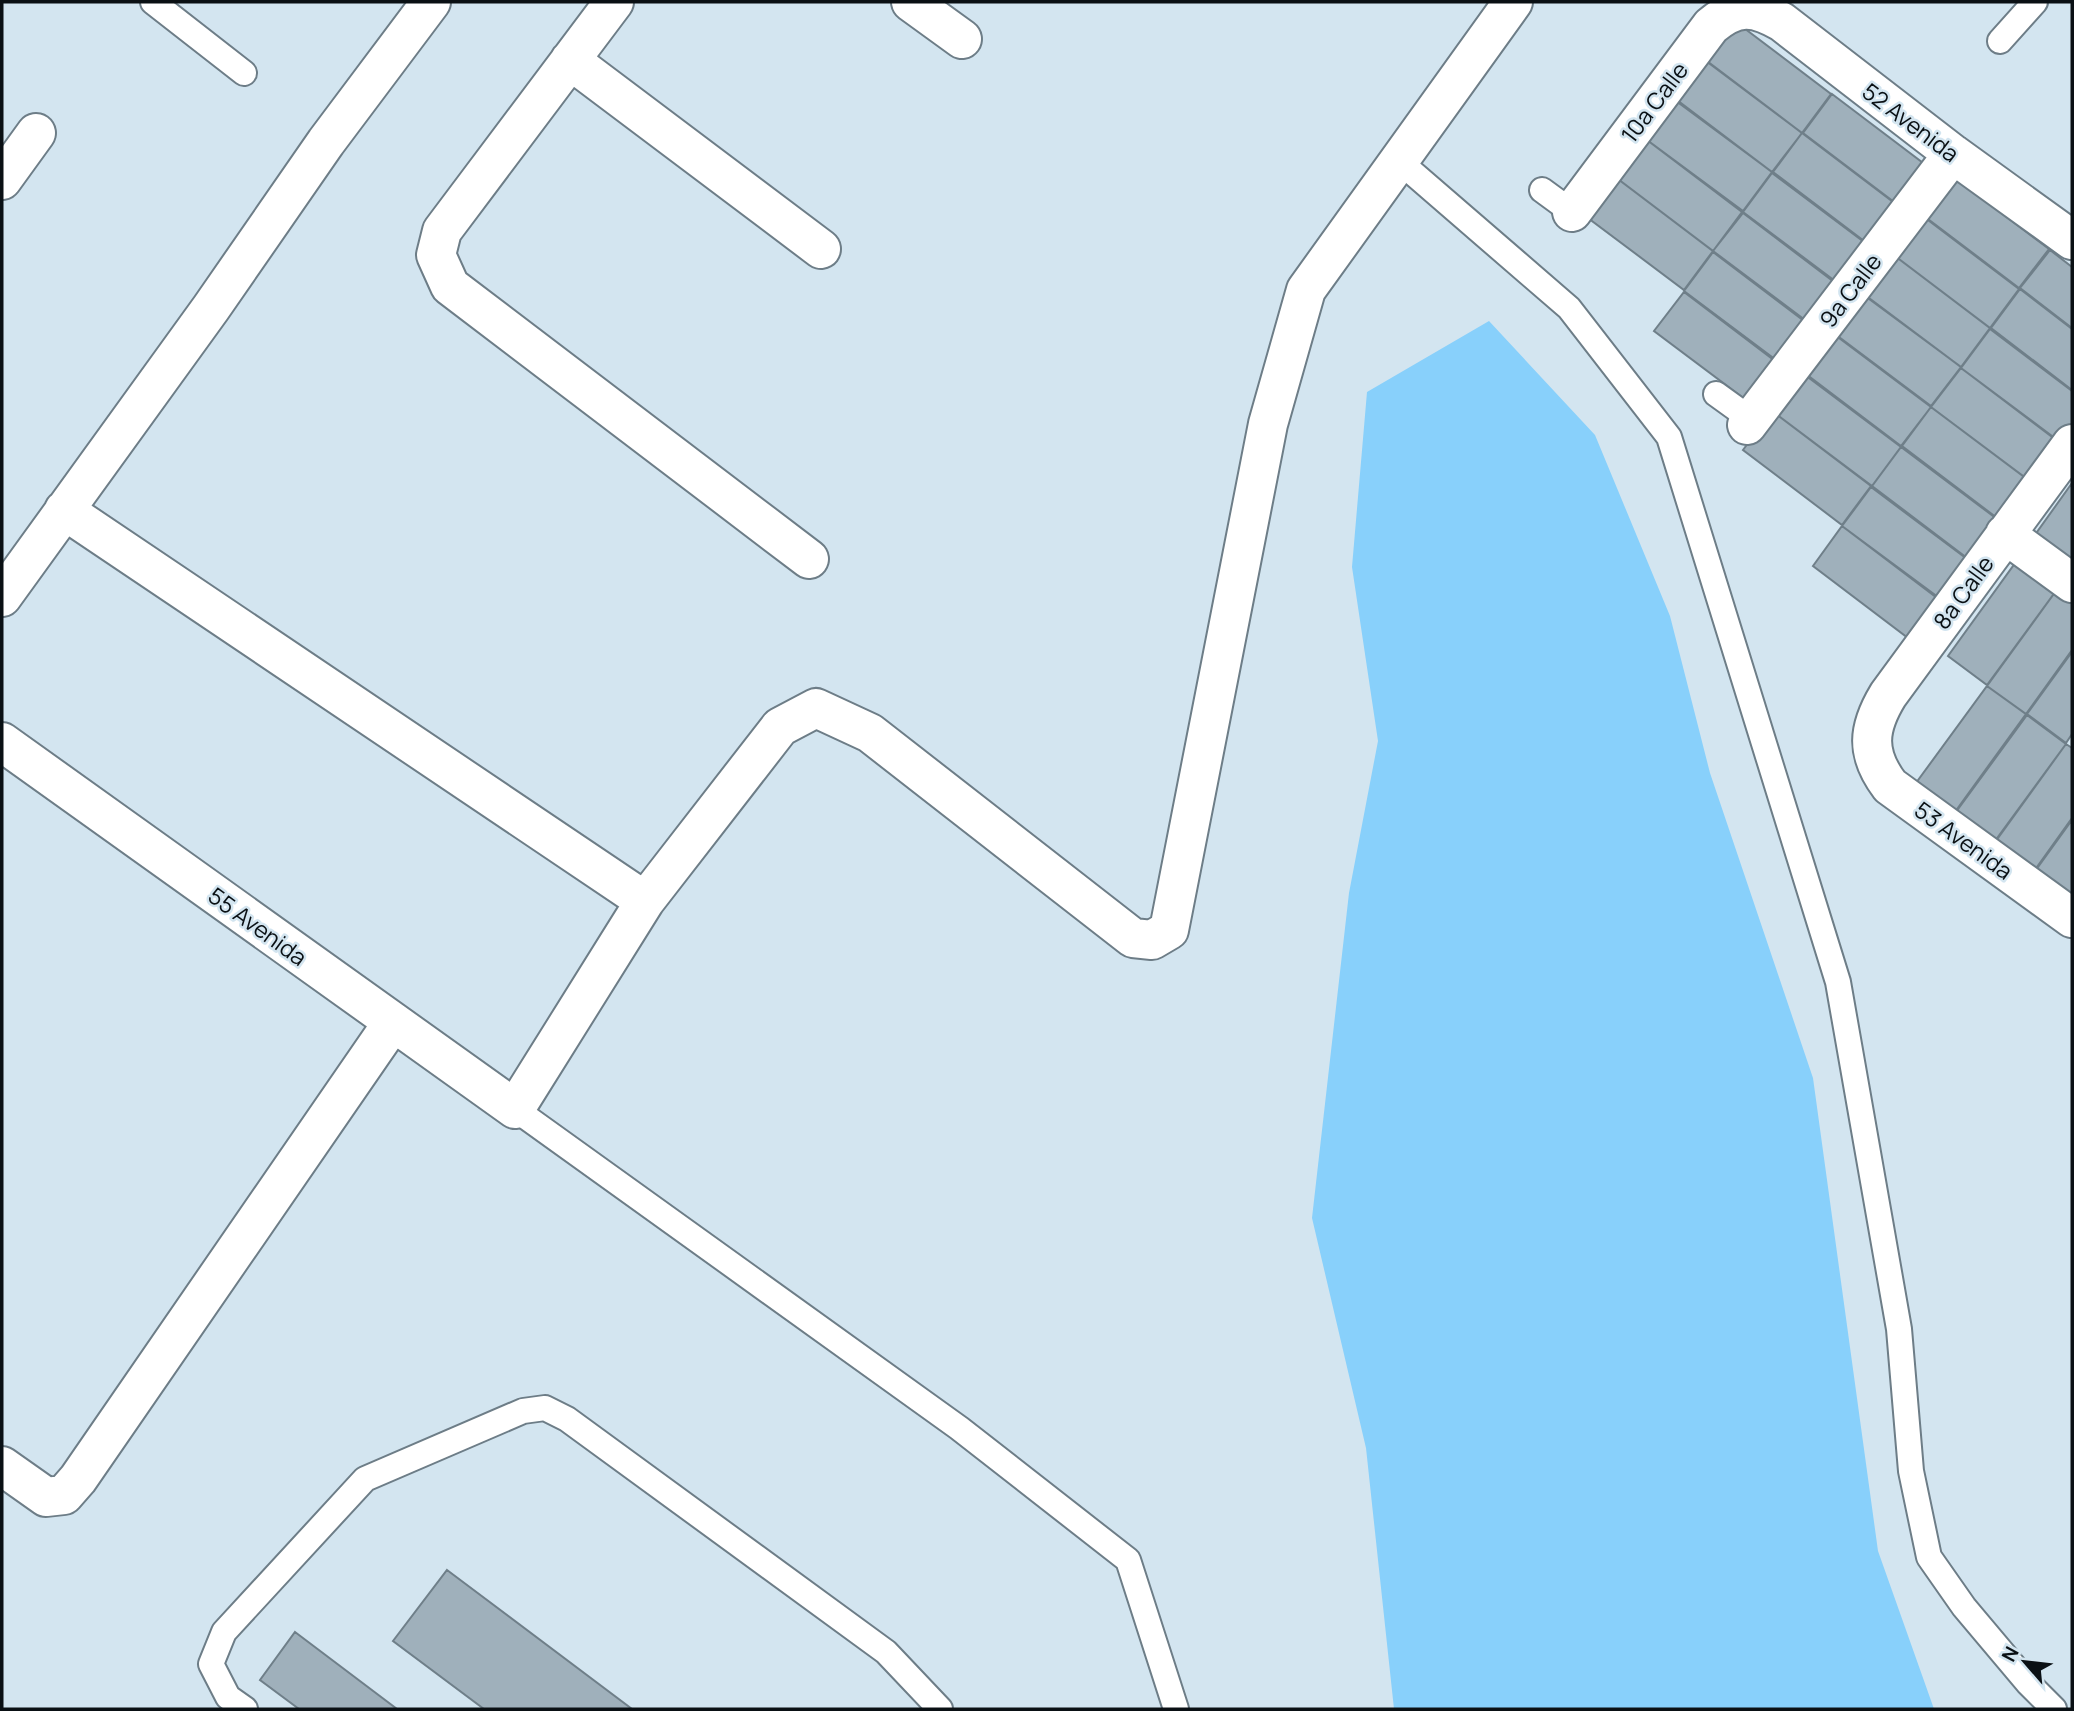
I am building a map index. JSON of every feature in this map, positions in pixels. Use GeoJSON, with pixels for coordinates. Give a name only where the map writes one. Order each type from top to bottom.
{"type":"FeatureCollection","features":[{"type":"Feature","properties":{"kind":"street"},"geometry":{"type":"LineString","coordinates":[[2,597],[326,142],[431,2]]}},
{"type":"Feature","properties":{"kind":"street"},"geometry":{"type":"LineString","coordinates":[[614,2],[442,231],[436,256],[450,286],[809,559]]}},
{"type":"Feature","properties":{"kind":"street"},"geometry":{"type":"LineString","coordinates":[[911,2],[962,38]]}},
{"type":"Feature","properties":{"kind":"street"},"geometry":{"type":"LineString","coordinates":[[515,1109],[645,901],[780,727],[816,708],[870,733],[1132,938],[1152,940],[1169,930],[1268,424],[1306,290],[1513,2]]}},
{"type":"Feature","properties":{"kind":"street","name":"52 Avenida"},"geometry":{"type":"LineString","coordinates":[[1748,9],[1760,10],[1782,22],[1953,154],[2072,240]]}},
{"type":"Feature","properties":{"kind":"street","name":"10a Calle"},"geometry":{"type":"LineString","coordinates":[[1572,212],[1711,26],[1724,16],[1748,9]]}},
{"type":"Feature","properties":{"kind":"street"},"geometry":{"type":"LineString","coordinates":[[570,60],[821,249]]}},
{"type":"Feature","properties":{"kind":"street"},"geometry":{"type":"LineString","coordinates":[[2,180],[36,133]]}},
{"type":"Feature","properties":{"kind":"street","name":"9a Calle"},"geometry":{"type":"LineString","coordinates":[[1750,422],[1953,154]]}},
{"type":"Feature","properties":{"kind":"street","name":"8a Calle"},"geometry":{"type":"LineString","coordinates":[[1872,748],[1875,719],[1888,695],[2072,444]]}},
{"type":"Feature","properties":{"kind":"street"},"geometry":{"type":"LineString","coordinates":[[64,510],[645,901]]}},
{"type":"Feature","properties":{"kind":"street"},"geometry":{"type":"LineString","coordinates":[[2004,534],[2072,583]]}},
{"type":"Feature","properties":{"kind":"street","name":"55 Avenida"},"geometry":{"type":"LineString","coordinates":[[2,742],[515,1109]]}},
{"type":"Feature","properties":{"kind":"street","name":"53 Avenida"},"geometry":{"type":"LineString","coordinates":[[1872,748],[1878,768],[1890,786],[2072,918]]}},
{"type":"Feature","properties":{"kind":"street"},"geometry":{"type":"LineString","coordinates":[[2,1465],[46,1497],[64,1495],[78,1479],[393,1022]]}},
{"type":"Feature","properties":{"kind":"lane"},"geometry":{"type":"LineString","coordinates":[[153,2],[243,74]]}},
{"type":"Feature","properties":{"kind":"lane"},"geometry":{"type":"LineString","coordinates":[[2000,41],[2035,2]]}},
{"type":"Feature","properties":{"kind":"lane"},"geometry":{"type":"LineString","coordinates":[[1399,161],[1569,308],[1669,436],[1838,982],[1899,1329],[1911,1471],[1929,1557],[1964,1606],[2028,1683],[2054,1709]]}},
{"type":"Feature","properties":{"kind":"lane"},"geometry":{"type":"LineString","coordinates":[[1542,190],[1572,212]]}},
{"type":"Feature","properties":{"kind":"lane"},"geometry":{"type":"LineString","coordinates":[[1716,394],[1750,422]]}},
{"type":"Feature","properties":{"kind":"lane"},"geometry":{"type":"LineString","coordinates":[[515,1109],[959,1428],[1128,1560],[1176,1709]]}},
{"type":"Feature","properties":{"kind":"lane"},"geometry":{"type":"LineString","coordinates":[[245,1709],[228,1697],[211,1664],[225,1632],[365,1479],[523,1411],[545,1408],[567,1419],[886,1652],[940,1709]]}},
{"type":"Feature","properties":{"kind":"shaded area"},"geometry":{"type":"Polygon","coordinates":[[[1489,321],[1595,435],[1670,616],[1710,773],[1813,1078],[1878,1551],[1934,1709],[1394,1709],[1366,1448],[1312,1218],[1349,893],[1378,741],[1352,567],[1367,392],[1489,321]]]}},
{"type":"Feature","properties":{"kind":"building"},"geometry":{"type":"Polygon","coordinates":[[[1732,19],[1831,94],[1802,133],[1703,58],[1732,19]]]}},
{"type":"Feature","properties":{"kind":"building"},"geometry":{"type":"Polygon","coordinates":[[[1702,58],[1802,133],[1772,172],[1673,97],[1702,58]]]}},
{"type":"Feature","properties":{"kind":"building"},"geometry":{"type":"Polygon","coordinates":[[[1832,94],[1931,169],[1902,208],[1803,133],[1832,94]]]}},
{"type":"Feature","properties":{"kind":"building"},"geometry":{"type":"Polygon","coordinates":[[[1672,98],[1772,172],[1743,211],[1643,137],[1672,98]]]}},
{"type":"Feature","properties":{"kind":"building"},"geometry":{"type":"Polygon","coordinates":[[[1802,133],[1901,208],[1872,247],[1773,172],[1802,133]]]}},
{"type":"Feature","properties":{"kind":"building"},"geometry":{"type":"Polygon","coordinates":[[[1643,137],[1742,212],[1713,251],[1614,176],[1643,137]]]}},
{"type":"Feature","properties":{"kind":"building"},"geometry":{"type":"Polygon","coordinates":[[[1772,173],[1872,248],[1843,287],[1743,212],[1772,173]]]}},
{"type":"Feature","properties":{"kind":"building"},"geometry":{"type":"Polygon","coordinates":[[[1950,174],[2049,249],[2019,288],[1920,213],[1950,174]]]}},
{"type":"Feature","properties":{"kind":"building"},"geometry":{"type":"Polygon","coordinates":[[[1614,176],[1713,251],[1684,290],[1584,215],[1614,176]]]}},
{"type":"Feature","properties":{"kind":"building"},"geometry":{"type":"Polygon","coordinates":[[[1743,213],[1842,288],[1813,326],[1713,251],[1743,213]]]}},
{"type":"Feature","properties":{"kind":"building"},"geometry":{"type":"Polygon","coordinates":[[[1920,214],[2019,289],[1990,328],[1891,253],[1920,214]]]}},
{"type":"Feature","properties":{"kind":"building"},"geometry":{"type":"Polygon","coordinates":[[[2050,250],[2072,267],[2072,328],[2020,288],[2050,250]]]}},
{"type":"Feature","properties":{"kind":"building"},"geometry":{"type":"Polygon","coordinates":[[[1713,252],[1812,327],[1784,366],[1684,291],[1713,252]]]}},
{"type":"Feature","properties":{"kind":"building"},"geometry":{"type":"Polygon","coordinates":[[[1891,253],[1990,328],[1961,367],[1861,292],[1891,253]]]}},
{"type":"Feature","properties":{"kind":"building"},"geometry":{"type":"Polygon","coordinates":[[[2020,289],[2072,329],[2072,390],[1991,328],[2020,289]]]}},
{"type":"Feature","properties":{"kind":"building"},"geometry":{"type":"Polygon","coordinates":[[[1684,292],[1783,367],[1754,406],[1654,331],[1684,292]]]}},
{"type":"Feature","properties":{"kind":"building"},"geometry":{"type":"Polygon","coordinates":[[[1861,293],[1961,367],[1931,406],[1831,331],[1861,293]]]}},
{"type":"Feature","properties":{"kind":"building"},"geometry":{"type":"Polygon","coordinates":[[[1990,329],[2072,391],[2072,426],[2060,442],[1961,368],[1990,329]]]}},
{"type":"Feature","properties":{"kind":"building"},"geometry":{"type":"Polygon","coordinates":[[[1831,332],[1931,407],[1901,446],[1802,371],[1831,332]]]}},
{"type":"Feature","properties":{"kind":"building"},"geometry":{"type":"Polygon","coordinates":[[[1961,368],[2060,443],[2031,482],[1931,407],[1961,368]]]}},
{"type":"Feature","properties":{"kind":"building"},"geometry":{"type":"Polygon","coordinates":[[[1801,372],[1901,447],[1872,486],[1772,411],[1801,372]]]}},
{"type":"Feature","properties":{"kind":"building"},"geometry":{"type":"Polygon","coordinates":[[[1931,407],[2031,482],[2001,521],[1902,446],[1931,407]]]}},
{"type":"Feature","properties":{"kind":"building"},"geometry":{"type":"Polygon","coordinates":[[[1772,411],[1871,486],[1842,525],[1743,450],[1772,411]]]}},
{"type":"Feature","properties":{"kind":"building"},"geometry":{"type":"Polygon","coordinates":[[[1901,447],[2001,522],[1971,561],[1872,486],[1901,447]]]}},
{"type":"Feature","properties":{"kind":"building"},"geometry":{"type":"Polygon","coordinates":[[[2072,483],[2072,565],[2032,539],[2072,483]]]}},
{"type":"Feature","properties":{"kind":"building"},"geometry":{"type":"Polygon","coordinates":[[[1871,487],[1971,562],[1942,600],[1842,526],[1871,487]]]}},
{"type":"Feature","properties":{"kind":"building"},"geometry":{"type":"Polygon","coordinates":[[[1842,526],[1941,601],[1912,641],[1813,566],[1842,526]]]}},
{"type":"Feature","properties":{"kind":"building"},"geometry":{"type":"Polygon","coordinates":[[[2021,555],[2061,584],[1987,685],[1948,656],[2021,555]]]}},
{"type":"Feature","properties":{"kind":"building"},"geometry":{"type":"Polygon","coordinates":[[[2061,584],[2072,592],[2072,650],[2026,714],[1987,686],[2061,584]]]}},
{"type":"Feature","properties":{"kind":"building"},"geometry":{"type":"Polygon","coordinates":[[[2072,652],[2072,734],[2066,743],[2027,714],[2072,652]]]}},
{"type":"Feature","properties":{"kind":"building"},"geometry":{"type":"Polygon","coordinates":[[[1987,686],[2026,714],[1952,816],[1913,787],[1987,686]]]}},
{"type":"Feature","properties":{"kind":"building"},"geometry":{"type":"Polygon","coordinates":[[[2027,715],[2066,744],[1992,845],[1953,816],[2027,715]]]}},
{"type":"Feature","properties":{"kind":"building"},"geometry":{"type":"Polygon","coordinates":[[[2066,744],[2072,748],[2072,818],[2032,874],[1993,845],[2066,744]]]}},
{"type":"Feature","properties":{"kind":"building"},"geometry":{"type":"Polygon","coordinates":[[[2072,820],[2072,901],[2033,874],[2072,820]]]}},
{"type":"Feature","properties":{"kind":"building"},"geometry":{"type":"Polygon","coordinates":[[[447,1570],[632,1709],[484,1709],[393,1641],[447,1570]]]}},
{"type":"Feature","properties":{"kind":"building"},"geometry":{"type":"Polygon","coordinates":[[[295,1632],[397,1709],[299,1709],[260,1680],[295,1632]]]}}]}
